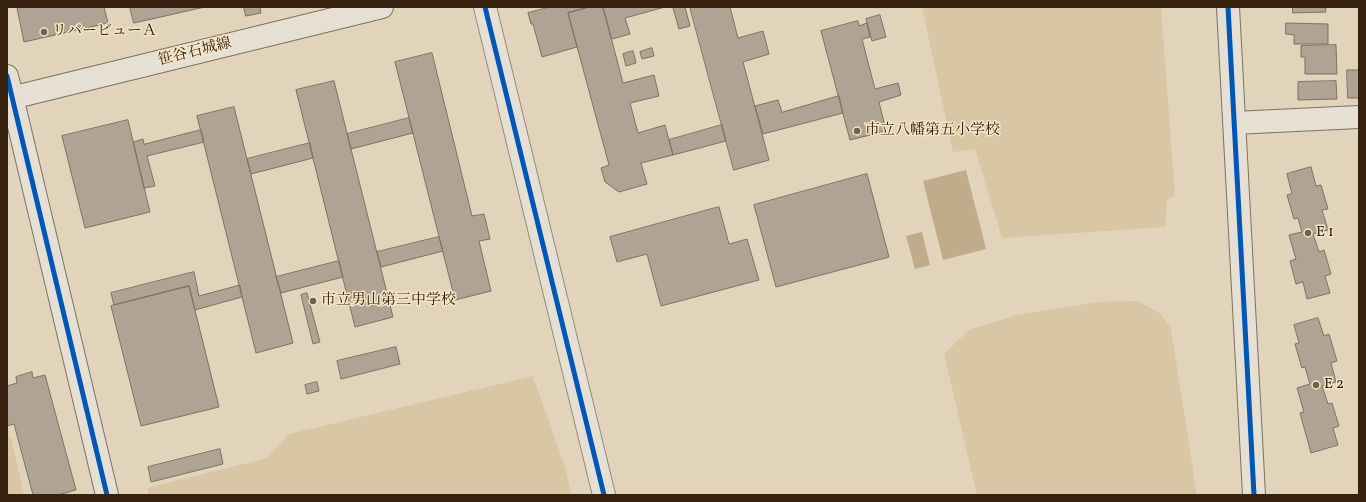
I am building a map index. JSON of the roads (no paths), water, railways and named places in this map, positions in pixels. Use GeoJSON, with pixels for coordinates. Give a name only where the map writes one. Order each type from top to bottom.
{"type":"FeatureCollection","features":[{"type":"Feature","properties":{"kind":"street","name":"笹谷石城線"},"geometry":{"type":"LineString","coordinates":[[10,98],[382,7]]}},
{"type":"Feature","properties":{"kind":"street"},"geometry":{"type":"LineString","coordinates":[[485,7],[604,495]]}},
{"type":"Feature","properties":{"kind":"street"},"geometry":{"type":"LineString","coordinates":[[1228,7],[1254,495]]}},
{"type":"Feature","properties":{"kind":"street"},"geometry":{"type":"LineString","coordinates":[[7,76],[10,98],[107,495]]}},
{"type":"Feature","properties":{"kind":"street"},"geometry":{"type":"LineString","coordinates":[[1234,123],[1359,117]]}},
{"type":"Feature","properties":{"kind":"place","name":"リバービューＡ"},"geometry":{"type":"Point","coordinates":[44,32]}},
{"type":"Feature","properties":{"kind":"place","name":"市立八幡第五小学校"},"geometry":{"type":"Point","coordinates":[857,131]}},
{"type":"Feature","properties":{"kind":"place","name":"E 1"},"geometry":{"type":"Point","coordinates":[1308,233]}},
{"type":"Feature","properties":{"kind":"place","name":"市立男山第三中学校"},"geometry":{"type":"Point","coordinates":[313,301]}},
{"type":"Feature","properties":{"kind":"place","name":"E 2"},"geometry":{"type":"Point","coordinates":[1316,385]}}]}
